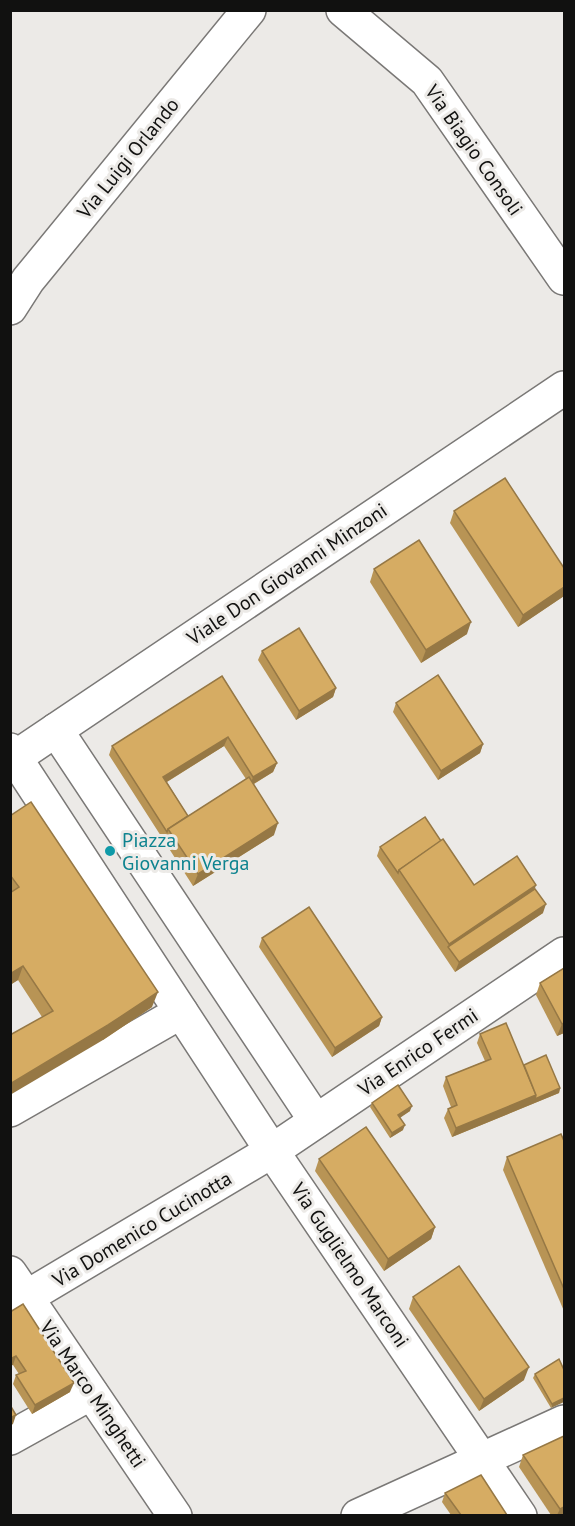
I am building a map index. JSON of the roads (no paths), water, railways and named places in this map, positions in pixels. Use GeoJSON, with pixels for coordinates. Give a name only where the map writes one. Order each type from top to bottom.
{"type":"FeatureCollection","features":[{"type":"Feature","properties":{"kind":"street","name":"Via Luigi Orlando"},"geometry":{"type":"LineString","coordinates":[[10,308],[27,280],[249,10]]}},
{"type":"Feature","properties":{"kind":"street","name":"Via Biagio Consoli"},"geometry":{"type":"LineString","coordinates":[[343,10],[427,81],[564,278]]}},
{"type":"Feature","properties":{"kind":"street","name":"Viale Don Giovanni Minzoni"},"geometry":{"type":"LineString","coordinates":[[12,756],[56,730],[564,388]]}},
{"type":"Feature","properties":{"kind":"street"},"geometry":{"type":"LineString","coordinates":[[56,730],[316,1121]]}},
{"type":"Feature","properties":{"kind":"street","name":"Via Guglielmo Marconi"},"geometry":{"type":"LineString","coordinates":[[12,756],[272,1151],[520,1515]]}},
{"type":"Feature","properties":{"kind":"street","name":"Via Enrico Fermi"},"geometry":{"type":"LineString","coordinates":[[272,1151],[564,954]]}},
{"type":"Feature","properties":{"kind":"street"},"geometry":{"type":"LineString","coordinates":[[10,1110],[182,1012]]}},
{"type":"Feature","properties":{"kind":"street","name":"Via Domenico Cucinotta"},"geometry":{"type":"LineString","coordinates":[[16,1293],[272,1151]]}},
{"type":"Feature","properties":{"kind":"street","name":"Via Marco Minghetti"},"geometry":{"type":"LineString","coordinates":[[16,1293],[91,1393],[175,1515]]}},
{"type":"Feature","properties":{"kind":"street"},"geometry":{"type":"LineString","coordinates":[[10,1438],[91,1393]]}},
{"type":"Feature","properties":{"kind":"street"},"geometry":{"type":"LineString","coordinates":[[358,1515],[564,1422]]}},
{"type":"Feature","properties":{"kind":"place","name":"Piazza Giovanni Verga"},"geometry":{"type":"Point","coordinates":[110,851]}}]}
